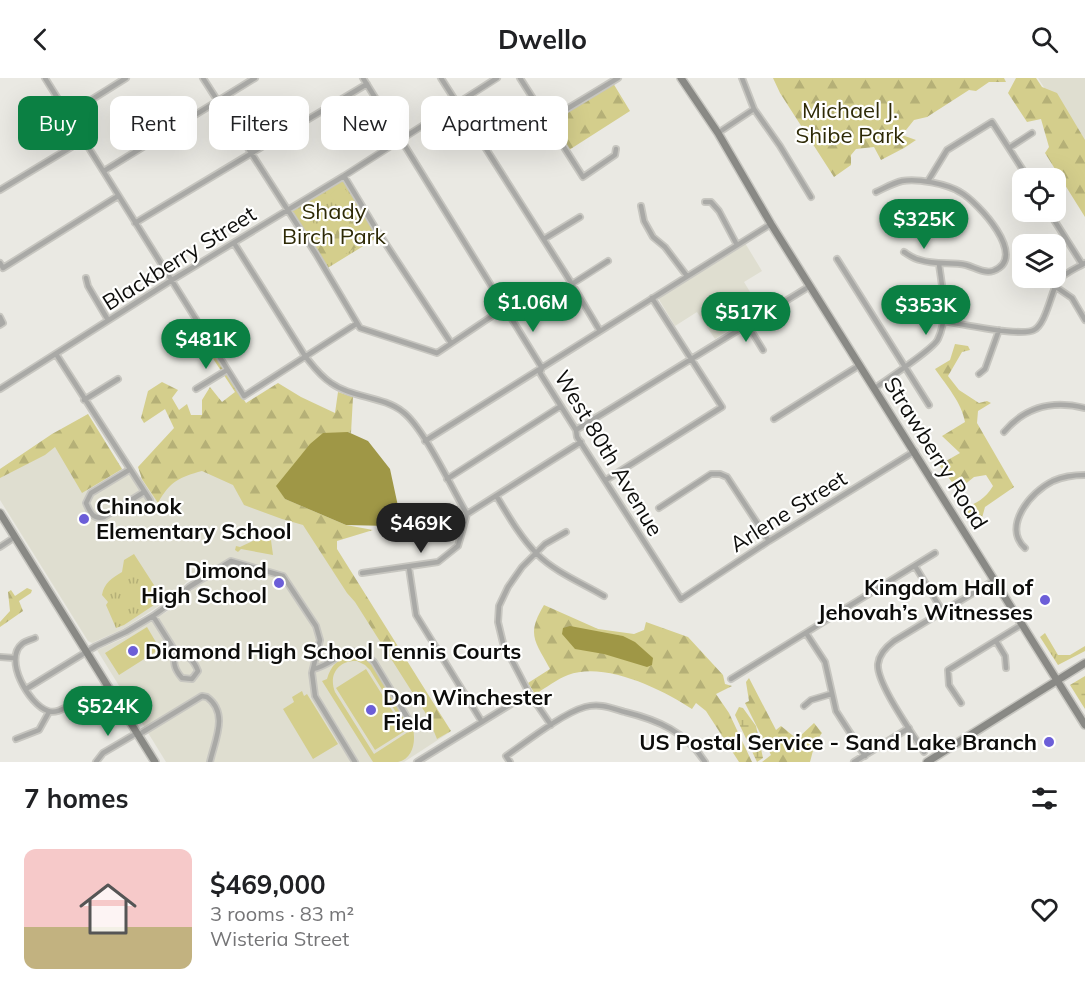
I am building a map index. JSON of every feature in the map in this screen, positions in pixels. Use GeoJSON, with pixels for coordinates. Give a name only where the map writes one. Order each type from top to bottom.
{"type":"FeatureCollection","features":[{"type":"Feature","properties":{"kind":"street"},"geometry":{"type":"LineString","coordinates":[[45,78],[56,96]]}},
{"type":"Feature","properties":{"kind":"street"},"geometry":{"type":"LineString","coordinates":[[97,96],[126,78]]}},
{"type":"Feature","properties":{"kind":"street"},"geometry":{"type":"LineString","coordinates":[[203,78],[216,96]]}},
{"type":"Feature","properties":{"kind":"street"},"geometry":{"type":"LineString","coordinates":[[227,96],[255,78]]}},
{"type":"Feature","properties":{"kind":"street","name":"West 80th Avenue"},"geometry":{"type":"LineString","coordinates":[[363,78],[374,96]]}},
{"type":"Feature","properties":{"kind":"street"},"geometry":{"type":"LineString","coordinates":[[441,78],[452,96]]}},
{"type":"Feature","properties":{"kind":"street","name":"Blackberry Street"},"geometry":{"type":"LineString","coordinates":[[467,96],[497,78]]}},
{"type":"Feature","properties":{"kind":"street"},"geometry":{"type":"LineString","coordinates":[[520,78],[531,96]]}},
{"type":"Feature","properties":{"kind":"street"},"geometry":{"type":"LineString","coordinates":[[568,108],[618,78]]}},
{"type":"Feature","properties":{"kind":"street","name":"Strawberry Road"},"geometry":{"type":"LineString","coordinates":[[681,78],[718,133],[771,224],[1085,725]]}},
{"type":"Feature","properties":{"kind":"street"},"geometry":{"type":"LineString","coordinates":[[742,78],[754,109],[811,197]]}},
{"type":"Feature","properties":{"kind":"street"},"geometry":{"type":"LineString","coordinates":[[135,223],[367,84]]}},
{"type":"Feature","properties":{"kind":"street"},"geometry":{"type":"LineString","coordinates":[[104,171],[209,107]]}},
{"type":"Feature","properties":{"kind":"street"},"geometry":{"type":"LineString","coordinates":[[718,133],[754,109]]}},
{"type":"Feature","properties":{"kind":"street"},"geometry":{"type":"LineString","coordinates":[[928,181],[947,150],[992,122],[1022,168]]}},
{"type":"Feature","properties":{"kind":"street"},"geometry":{"type":"LineString","coordinates":[[1009,148],[1032,133]]}},
{"type":"Feature","properties":{"kind":"street"},"geometry":{"type":"LineString","coordinates":[[566,150],[583,177],[615,155],[616,149]]}},
{"type":"Feature","properties":{"kind":"street"},"geometry":{"type":"LineString","coordinates":[[0,190],[66,150]]}},
{"type":"Feature","properties":{"kind":"street"},"geometry":{"type":"LineString","coordinates":[[90,150],[244,396],[356,324]]}},
{"type":"Feature","properties":{"kind":"street"},"geometry":{"type":"LineString","coordinates":[[248,150],[360,328],[436,353],[504,308]]}},
{"type":"Feature","properties":{"kind":"street","name":"Blackberry Street"},"geometry":{"type":"LineString","coordinates":[[0,389],[172,280],[385,150]]}},
{"type":"Feature","properties":{"kind":"street","name":"West 80th Avenue"},"geometry":{"type":"LineString","coordinates":[[407,150],[542,368],[540,373],[576,430],[581,442],[681,599]]}},
{"type":"Feature","properties":{"kind":"street"},"geometry":{"type":"LineString","coordinates":[[486,150],[573,284],[600,331]]}},
{"type":"Feature","properties":{"kind":"street"},"geometry":{"type":"LineString","coordinates":[[344,176],[451,343]]}},
{"type":"Feature","properties":{"kind":"street"},"geometry":{"type":"LineString","coordinates":[[876,192],[904,180],[928,181],[960,192],[982,211],[1004,241],[1006,255],[994,271],[984,271],[965,265],[939,264],[920,260],[904,252]]}},
{"type":"Feature","properties":{"kind":"street"},"geometry":{"type":"LineString","coordinates":[[0,263],[3,268],[118,196]]}},
{"type":"Feature","properties":{"kind":"street"},"geometry":{"type":"LineString","coordinates":[[705,202],[711,202],[719,211],[737,245]]}},
{"type":"Feature","properties":{"kind":"street"},"geometry":{"type":"LineString","coordinates":[[641,206],[644,221],[653,237],[665,247],[687,276]]}},
{"type":"Feature","properties":{"kind":"street"},"geometry":{"type":"LineString","coordinates":[[544,239],[580,217]]}},
{"type":"Feature","properties":{"kind":"street"},"geometry":{"type":"LineString","coordinates":[[1056,222],[1084,264],[1066,276]]}},
{"type":"Feature","properties":{"kind":"street"},"geometry":{"type":"LineString","coordinates":[[425,441],[771,224]]}},
{"type":"Feature","properties":{"kind":"street"},"geometry":{"type":"LineString","coordinates":[[234,243],[305,356],[320,373],[339,388],[401,410],[410,418],[467,514]]}},
{"type":"Feature","properties":{"kind":"street"},"geometry":{"type":"LineString","coordinates":[[837,259],[929,405]]}},
{"type":"Feature","properties":{"kind":"street"},"geometry":{"type":"LineString","coordinates":[[573,284],[608,261]]}},
{"type":"Feature","properties":{"kind":"street"},"geometry":{"type":"LineString","coordinates":[[875,388],[938,341],[944,307],[939,264]]}},
{"type":"Feature","properties":{"kind":"street"},"geometry":{"type":"LineString","coordinates":[[86,278],[88,286],[108,320]]}},
{"type":"Feature","properties":{"kind":"street"},"geometry":{"type":"LineString","coordinates":[[576,430],[810,286]]}},
{"type":"Feature","properties":{"kind":"street"},"geometry":{"type":"LineString","coordinates":[[943,321],[1027,332],[1038,328],[1056,288]]}},
{"type":"Feature","properties":{"kind":"street"},"geometry":{"type":"LineString","coordinates":[[1057,288],[1072,298],[1085,320]]}},
{"type":"Feature","properties":{"kind":"street"},"geometry":{"type":"LineString","coordinates":[[606,480],[722,407],[652,298]]}},
{"type":"Feature","properties":{"kind":"street"},"geometry":{"type":"LineString","coordinates":[[0,317],[3,322],[0,325]]}},
{"type":"Feature","properties":{"kind":"street"},"geometry":{"type":"LineString","coordinates":[[747,324],[763,350]]}},
{"type":"Feature","properties":{"kind":"street"},"geometry":{"type":"LineString","coordinates":[[979,374],[985,369],[999,330]]}},
{"type":"Feature","properties":{"kind":"street"},"geometry":{"type":"LineString","coordinates":[[56,354],[150,500]]}},
{"type":"Feature","properties":{"kind":"street"},"geometry":{"type":"LineString","coordinates":[[774,419],[860,365]]}},
{"type":"Feature","properties":{"kind":"street"},"geometry":{"type":"LineString","coordinates":[[196,389],[227,370]]}},
{"type":"Feature","properties":{"kind":"street"},"geometry":{"type":"LineString","coordinates":[[84,400],[118,379]]}},
{"type":"Feature","properties":{"kind":"street"},"geometry":{"type":"LineString","coordinates":[[1004,432],[1017,418],[1034,408],[1059,404],[1085,408]]}},
{"type":"Feature","properties":{"kind":"street"},"geometry":{"type":"LineString","coordinates":[[447,479],[561,406]]}},
{"type":"Feature","properties":{"kind":"street"},"geometry":{"type":"LineString","coordinates":[[362,573],[438,562],[458,546],[467,514],[581,442]]}},
{"type":"Feature","properties":{"kind":"street","name":"Arlene Street"},"geometry":{"type":"LineString","coordinates":[[681,599],[769,541],[915,452]]}},
{"type":"Feature","properties":{"kind":"street"},"geometry":{"type":"LineString","coordinates":[[129,470],[91,493],[86,503],[90,512],[98,519],[104,517],[144,492]]}},
{"type":"Feature","properties":{"kind":"street"},"geometry":{"type":"LineString","coordinates":[[659,508],[711,474],[720,474],[727,477],[769,541]]}},
{"type":"Feature","properties":{"kind":"street"},"geometry":{"type":"LineString","coordinates":[[1025,548],[1020,543],[1016,529],[1018,518],[1029,501],[1052,482],[1085,475]]}},
{"type":"Feature","properties":{"kind":"street"},"geometry":{"type":"LineString","coordinates":[[497,497],[516,528],[537,554],[555,568],[604,596]]}},
{"type":"Feature","properties":{"kind":"street"},"geometry":{"type":"LineString","coordinates":[[0,513],[155,762]]}},
{"type":"Feature","properties":{"kind":"street"},"geometry":{"type":"LineString","coordinates":[[551,725],[529,693],[503,643],[498,622],[499,606],[508,587],[522,567],[545,544],[566,532]]}},
{"type":"Feature","properties":{"kind":"street"},"geometry":{"type":"LineString","coordinates":[[0,547],[15,537]]}},
{"type":"Feature","properties":{"kind":"street"},"geometry":{"type":"LineString","coordinates":[[731,680],[935,553]]}},
{"type":"Feature","properties":{"kind":"street"},"geometry":{"type":"LineString","coordinates":[[26,689],[153,616],[174,602],[189,587],[231,561],[283,576],[316,626],[320,640],[313,669],[315,696],[355,762]]}},
{"type":"Feature","properties":{"kind":"street"},"geometry":{"type":"LineString","coordinates":[[915,566],[943,612]]}},
{"type":"Feature","properties":{"kind":"street"},"geometry":{"type":"LineString","coordinates":[[409,568],[416,615],[482,722]]}},
{"type":"Feature","properties":{"kind":"street"},"geometry":{"type":"LineString","coordinates":[[924,752],[882,681],[878,664],[886,646],[993,581]]}},
{"type":"Feature","properties":{"kind":"street"},"geometry":{"type":"LineString","coordinates":[[153,616],[175,651],[173,663],[175,670],[182,678],[192,679],[198,671],[194,662],[186,654],[175,651]]}},
{"type":"Feature","properties":{"kind":"street"},"geometry":{"type":"LineString","coordinates":[[961,703],[949,685],[948,670],[1021,625]]}},
{"type":"Feature","properties":{"kind":"street"},"geometry":{"type":"LineString","coordinates":[[806,633],[825,662],[836,711],[865,756]]}},
{"type":"Feature","properties":{"kind":"street"},"geometry":{"type":"LineString","coordinates":[[35,638],[21,644],[14,658],[18,676],[36,704],[49,712],[62,710],[74,703]]}},
{"type":"Feature","properties":{"kind":"street"},"geometry":{"type":"LineString","coordinates":[[996,641],[1005,656],[1006,668]]}},
{"type":"Feature","properties":{"kind":"street"},"geometry":{"type":"LineString","coordinates":[[313,669],[347,651],[356,651],[366,655],[374,662],[412,725]]}},
{"type":"Feature","properties":{"kind":"street"},"geometry":{"type":"LineString","coordinates":[[0,657],[14,658]]}},
{"type":"Feature","properties":{"kind":"street"},"geometry":{"type":"LineString","coordinates":[[927,762],[1085,663]]}},
{"type":"Feature","properties":{"kind":"street"},"geometry":{"type":"LineString","coordinates":[[417,762],[529,693]]}},
{"type":"Feature","properties":{"kind":"street"},"geometry":{"type":"LineString","coordinates":[[804,706],[811,700],[831,694]]}},
{"type":"Feature","properties":{"kind":"street"},"geometry":{"type":"LineString","coordinates":[[96,762],[103,753],[202,696],[207,697],[219,711],[220,719],[210,762]]}},
{"type":"Feature","properties":{"kind":"street"},"geometry":{"type":"LineString","coordinates":[[510,762],[506,756],[551,725],[583,707],[600,704],[644,716],[672,728],[698,750],[705,762]]}},
{"type":"Feature","properties":{"kind":"street"},"geometry":{"type":"LineString","coordinates":[[16,739],[39,730],[49,712]]}},
{"type":"Feature","properties":{"kind":"street"},"geometry":{"type":"LineString","coordinates":[[854,762],[909,728]]}},
{"type":"Feature","properties":{"kind":"shaded area"},"geometry":{"type":"Polygon","coordinates":[[[1038,78],[1085,78],[1085,151],[1084,151],[1038,78]]]}},
{"type":"Feature","properties":{"kind":"shaded area"},"geometry":{"type":"Polygon","coordinates":[[[745,243],[762,271],[744,282],[761,310],[715,339],[697,312],[675,326],[658,298],[745,243]]]}},
{"type":"Feature","properties":{"kind":"shaded area","name":"Dimond High School"},"geometry":{"type":"Polygon","coordinates":[[[242,408],[285,499],[310,509],[450,732],[404,762],[166,762],[97,650],[124,638],[171,609],[192,590],[212,577],[208,570],[188,581],[162,604],[123,629],[92,643],[88,641],[0,500],[0,469],[88,414],[124,472],[129,470],[133,476],[139,478],[242,408]]]}},
{"type":"Feature","properties":{"kind":"shaded area"},"geometry":{"type":"Polygon","coordinates":[[[348,432],[368,441],[390,469],[401,520],[389,526],[346,525],[285,499],[276,486],[310,444],[323,433],[348,432]]]}},
{"type":"Feature","properties":{"kind":"shaded area"},"geometry":{"type":"Polygon","coordinates":[[[570,626],[623,636],[635,642],[653,658],[652,665],[647,667],[604,654],[575,649],[562,634],[563,628],[570,626]]]}},
{"type":"Feature","properties":{"kind":"green space","name":"Michael J. Shibe Park"},"geometry":{"type":"Polygon","coordinates":[[[773,78],[1004,78],[1006,82],[989,82],[976,91],[969,90],[927,117],[914,120],[902,135],[916,140],[881,160],[874,147],[856,149],[851,155],[851,165],[834,177],[780,93],[773,78]]]}},
{"type":"Feature","properties":{"kind":"green space"},"geometry":{"type":"Polygon","coordinates":[[[1016,78],[1036,78],[1042,87],[1057,93],[1085,140],[1085,217],[1066,187],[1066,168],[1054,168],[1045,153],[1049,147],[1041,119],[1027,122],[1008,93],[1016,78]]]}},
{"type":"Feature","properties":{"kind":"green space"},"geometry":{"type":"Polygon","coordinates":[[[613,83],[630,111],[569,150],[568,111],[613,83]]]}},
{"type":"Feature","properties":{"kind":"green space","name":"Shady Birch Park"},"geometry":{"type":"Polygon","coordinates":[[[342,179],[378,237],[326,269],[290,211],[342,179]]]}},
{"type":"Feature","properties":{"kind":"green space","name":"Shady Birch Park"},"geometry":{"type":"Polygon","coordinates":[[[341,183],[343,186],[309,213],[317,231],[325,241],[336,236],[339,216],[352,201],[357,202],[376,236],[326,265],[293,212],[341,183]]]}},
{"type":"Feature","properties":{"kind":"green space"},"geometry":{"type":"Polygon","coordinates":[[[339,186],[343,186],[352,199],[339,208],[330,195],[339,186]]]}},
{"type":"Feature","properties":{"kind":"green space"},"geometry":{"type":"Polygon","coordinates":[[[955,344],[968,346],[970,350],[962,352],[948,376],[959,390],[979,403],[987,401],[991,403],[978,411],[977,423],[1014,487],[985,507],[982,518],[973,522],[964,508],[980,500],[993,486],[986,475],[974,477],[958,490],[939,465],[960,453],[942,436],[965,422],[957,401],[935,369],[950,360],[955,344]]]}},
{"type":"Feature","properties":{"kind":"green space"},"geometry":{"type":"Polygon","coordinates":[[[213,352],[246,403],[278,383],[335,413],[338,392],[353,397],[351,433],[348,432],[277,486],[285,499],[346,525],[373,530],[337,541],[337,549],[451,731],[437,739],[428,717],[303,525],[244,505],[233,485],[202,471],[176,481],[158,503],[142,479],[138,467],[174,428],[165,409],[144,423],[141,418],[148,391],[162,382],[178,390],[172,398],[179,410],[187,404],[191,415],[202,415],[202,400],[210,387],[222,402],[235,392],[210,354],[213,352]]]}},
{"type":"Feature","properties":{"kind":"green space"},"geometry":{"type":"Polygon","coordinates":[[[88,414],[122,469],[82,493],[55,447],[45,455],[0,478],[0,469],[52,434],[88,414]]]}},
{"type":"Feature","properties":{"kind":"green space"},"geometry":{"type":"Polygon","coordinates":[[[270,533],[273,555],[235,550],[236,546],[240,547],[270,533]]]}},
{"type":"Feature","properties":{"kind":"green space"},"geometry":{"type":"Polygon","coordinates":[[[134,554],[163,599],[116,628],[106,605],[108,602],[102,595],[107,584],[122,572],[124,560],[134,554]]]}},
{"type":"Feature","properties":{"kind":"green space"},"geometry":{"type":"Polygon","coordinates":[[[27,588],[32,590],[31,593],[19,601],[23,611],[0,627],[0,622],[10,611],[8,592],[11,590],[15,596],[27,588]]]}},
{"type":"Feature","properties":{"kind":"green space"},"geometry":{"type":"Polygon","coordinates":[[[544,605],[598,629],[634,634],[644,630],[646,622],[688,637],[723,675],[725,684],[732,686],[716,694],[729,713],[752,762],[739,762],[706,711],[696,703],[692,709],[665,693],[632,679],[615,674],[582,672],[568,675],[535,694],[528,683],[550,669],[537,644],[534,631],[538,615],[544,605]]]}},
{"type":"Feature","properties":{"kind":"green space","name":"Diamond High School Tennis Courts"},"geometry":{"type":"Polygon","coordinates":[[[147,627],[160,649],[119,675],[105,653],[147,627]]]}},
{"type":"Feature","properties":{"kind":"green space"},"geometry":{"type":"Polygon","coordinates":[[[1045,633],[1058,655],[1070,655],[1085,646],[1085,651],[1058,665],[1040,637],[1045,633]]]}},
{"type":"Feature","properties":{"kind":"green space"},"geometry":{"type":"Polygon","coordinates":[[[353,656],[366,659],[373,665],[413,729],[412,749],[403,760],[373,762],[322,681],[327,679],[336,663],[353,656]],[[351,661],[340,666],[334,674],[333,685],[335,692],[374,754],[408,732],[365,665],[351,661]]]}},
{"type":"Feature","properties":{"kind":"green space","name":"Don Winchester Field"},"geometry":{"type":"Polygon","coordinates":[[[366,669],[405,731],[375,750],[336,688],[366,669]]]}},
{"type":"Feature","properties":{"kind":"green space"},"geometry":{"type":"Polygon","coordinates":[[[1085,676],[1085,709],[1070,685],[1085,676]]]}},
{"type":"Feature","properties":{"kind":"green space"},"geometry":{"type":"Polygon","coordinates":[[[749,678],[776,730],[781,726],[797,739],[814,723],[822,733],[815,743],[810,762],[762,762],[771,755],[745,703],[749,701],[746,682],[749,678]]]}},
{"type":"Feature","properties":{"kind":"green space"},"geometry":{"type":"Polygon","coordinates":[[[302,691],[304,696],[307,694],[338,744],[313,759],[283,709],[294,702],[292,697],[302,691]]]}},
{"type":"Feature","properties":{"kind":"green space"},"geometry":{"type":"Polygon","coordinates":[[[739,707],[743,708],[756,726],[763,758],[757,762],[735,715],[739,707]]]}},
{"type":"Feature","properties":{"kind":"place","name":"Chinook Elementary School"},"geometry":{"type":"Point","coordinates":[84,519]}},
{"type":"Feature","properties":{"kind":"place","name":"Dimond High School"},"geometry":{"type":"Point","coordinates":[279,583]}},
{"type":"Feature","properties":{"kind":"place","name":"Kingdom Hall of Jehovah’s Witnesses"},"geometry":{"type":"Point","coordinates":[1045,600]}},
{"type":"Feature","properties":{"kind":"place","name":"Diamond High School Tennis Courts"},"geometry":{"type":"Point","coordinates":[133,651]}},
{"type":"Feature","properties":{"kind":"place","name":"Don Winchester Field"},"geometry":{"type":"Point","coordinates":[371,710]}},
{"type":"Feature","properties":{"kind":"place","name":"US Postal Service - Sand Lake Branch"},"geometry":{"type":"Point","coordinates":[1049,742]}}]}
